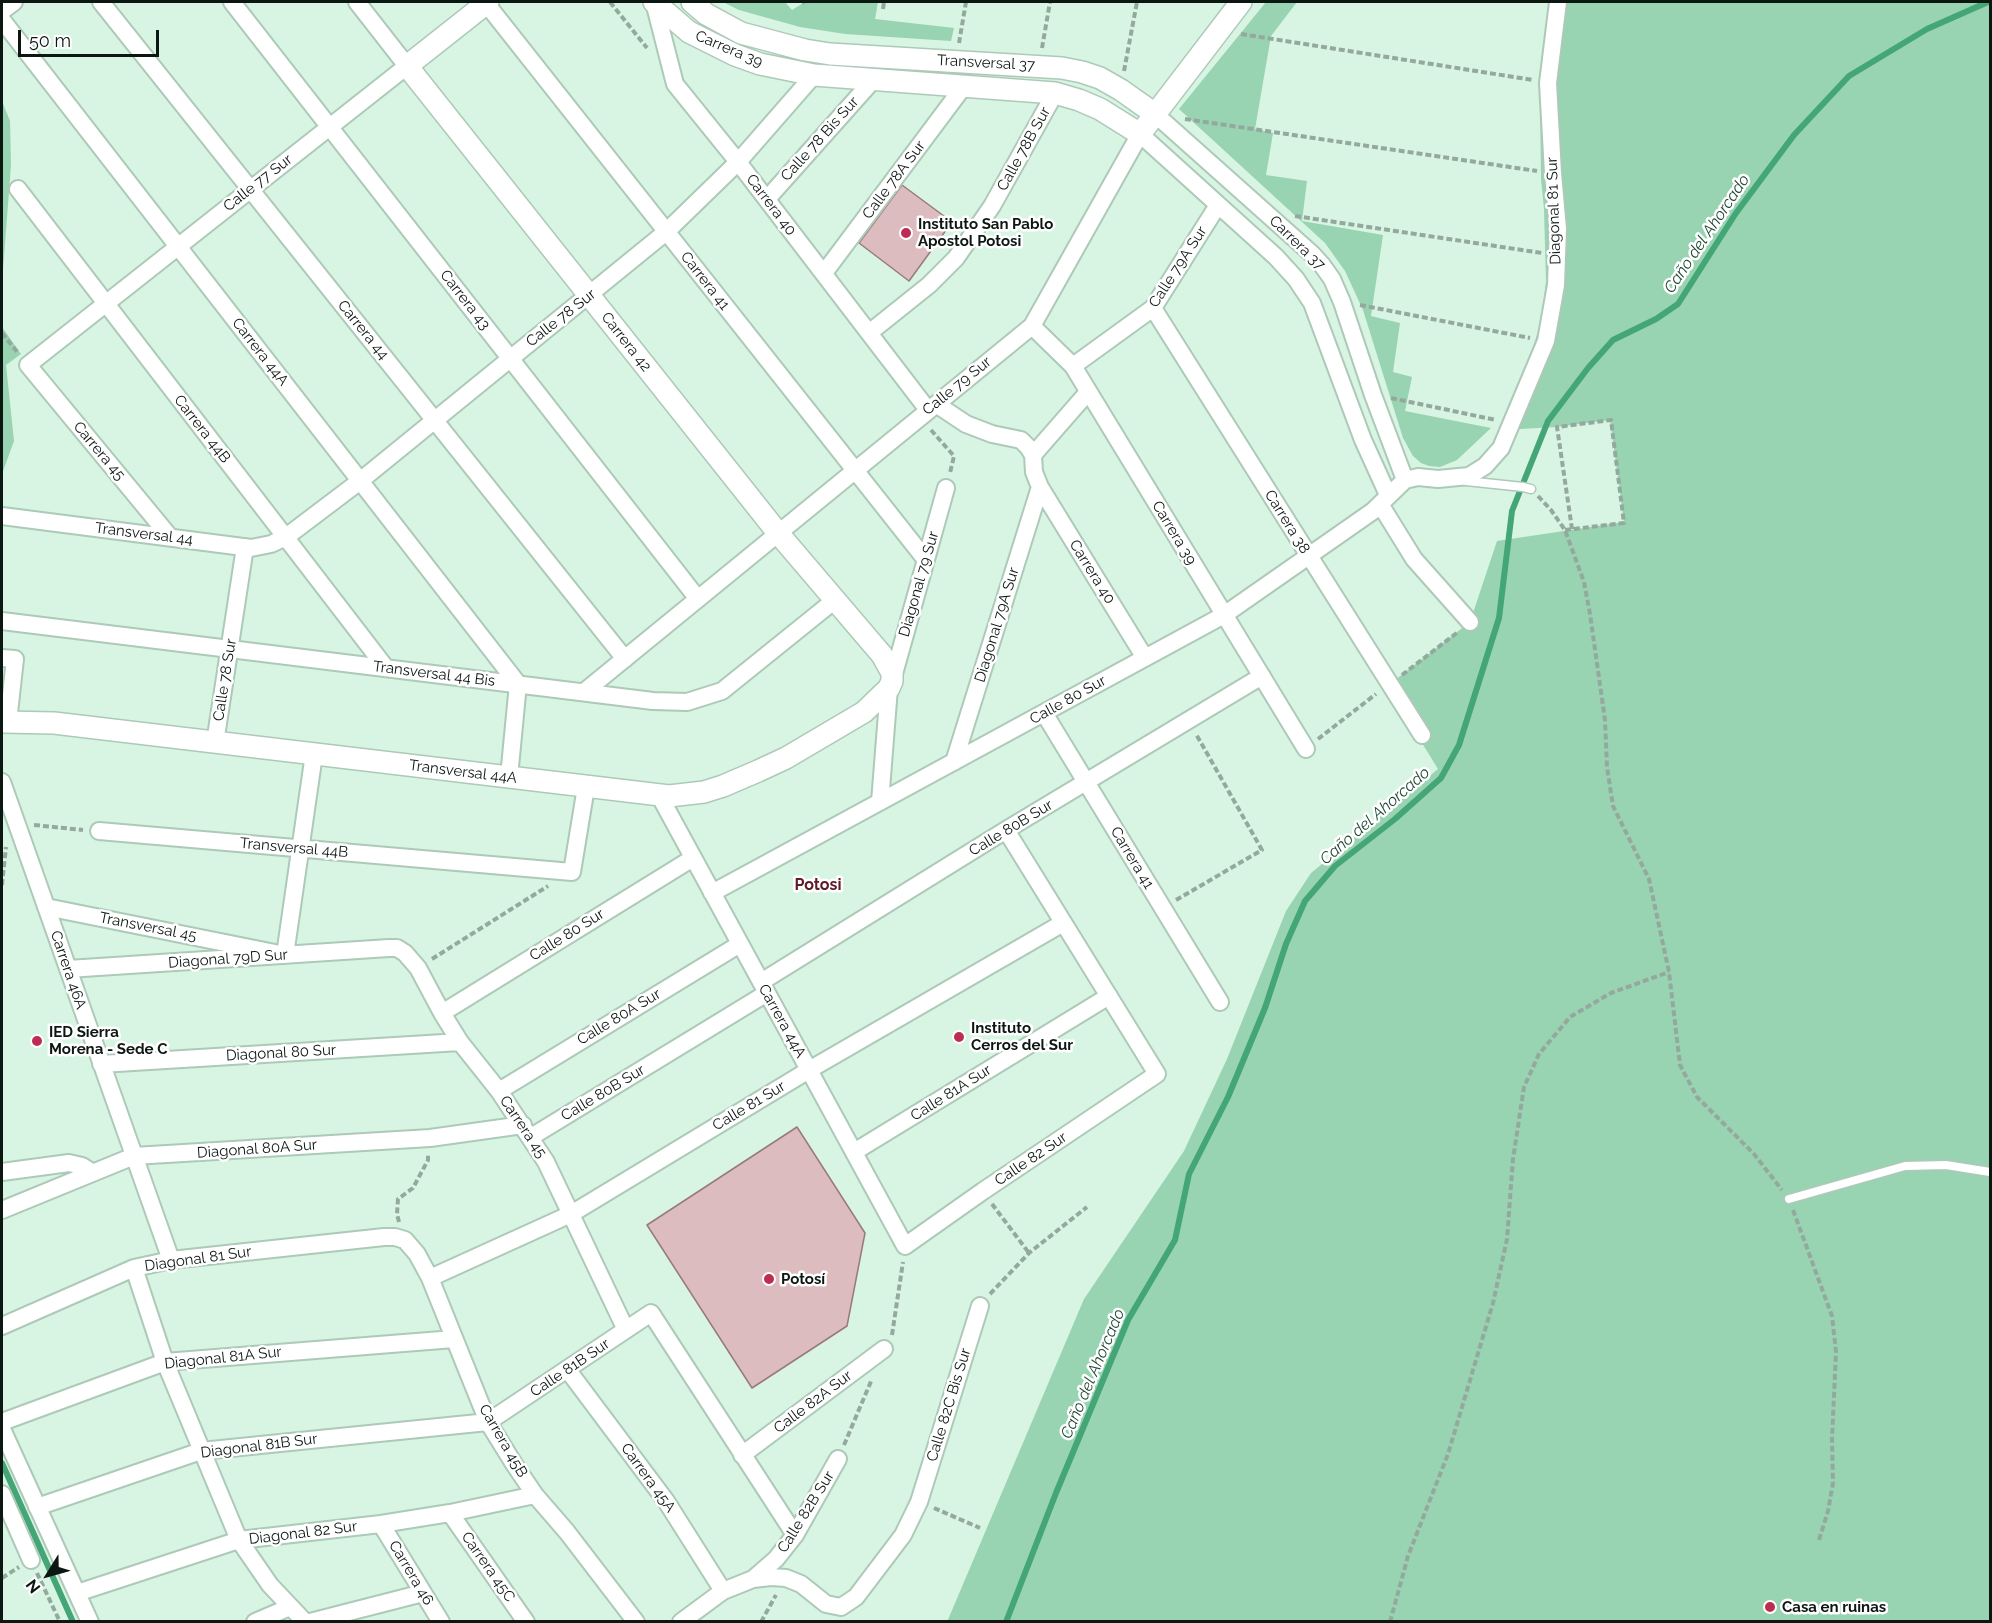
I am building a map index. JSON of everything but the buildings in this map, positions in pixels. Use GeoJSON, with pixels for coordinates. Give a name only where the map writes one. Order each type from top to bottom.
{"type":"FeatureCollection","features":[{"type":"Feature","properties":{"kind":"street"},"geometry":{"type":"LineString","coordinates":[[2,11],[14,2]]}},
{"type":"Feature","properties":{"kind":"street","name":"Carrera 44"},"geometry":{"type":"LineString","coordinates":[[101,2],[625,659]]}},
{"type":"Feature","properties":{"kind":"street","name":"Carrera 43"},"geometry":{"type":"LineString","coordinates":[[232,2],[698,599]]}},
{"type":"Feature","properties":{"kind":"street","name":"Carrera 42"},"geometry":{"type":"LineString","coordinates":[[357,2],[777,534],[882,656],[889,665],[891,685]]}},
{"type":"Feature","properties":{"kind":"street","name":"Calle 77 Sur"},"geometry":{"type":"LineString","coordinates":[[28,365],[486,2]]}},
{"type":"Feature","properties":{"kind":"street","name":"Carrera 41"},"geometry":{"type":"LineString","coordinates":[[486,2],[926,560]]}},
{"type":"Feature","properties":{"kind":"street","name":"Carrera 39"},"geometry":{"type":"LineString","coordinates":[[654,2],[689,32],[735,54],[760,64],[814,75]]}},
{"type":"Feature","properties":{"kind":"street","name":"Carrera 40"},"geometry":{"type":"LineString","coordinates":[[654,2],[675,84],[738,162],[928,410],[992,434],[1021,440],[1034,455],[1034,472],[1040,487],[1145,658]]}},
{"type":"Feature","properties":{"kind":"street","name":"Carrera 39"},"geometry":{"type":"LineString","coordinates":[[692,2],[706,14],[741,33],[805,50]]}},
{"type":"Feature","properties":{"kind":"street","name":"Calle 79 Sur"},"geometry":{"type":"LineString","coordinates":[[584,692],[1032,326],[1140,134],[1241,2]]}},
{"type":"Feature","properties":{"kind":"street","name":"Diagonal 81 Sur"},"geometry":{"type":"LineString","coordinates":[[1405,480],[1418,477],[1438,479],[1469,476],[1485,466],[1501,448],[1546,340],[1556,285],[1558,255],[1557,204],[1548,83],[1558,2]]}},
{"type":"Feature","properties":{"kind":"street","name":"Carrera 44A"},"geometry":{"type":"LineString","coordinates":[[2,20],[518,684]]}},
{"type":"Feature","properties":{"kind":"street","name":"Transversal 37"},"geometry":{"type":"LineString","coordinates":[[805,50],[830,54],[1062,68],[1100,78],[1155,114]]}},
{"type":"Feature","properties":{"kind":"street","name":"Transversal 37"},"geometry":{"type":"LineString","coordinates":[[814,75],[1055,93],[1100,109],[1140,134]]}},
{"type":"Feature","properties":{"kind":"street","name":"Calle 78 Sur"},"geometry":{"type":"LineString","coordinates":[[286,537],[360,481],[666,232],[738,162],[814,75]]}},
{"type":"Feature","properties":{"kind":"street","name":"Calle 78 Bis Sur"},"geometry":{"type":"LineString","coordinates":[[766,199],[874,79]]}},
{"type":"Feature","properties":{"kind":"street","name":"Calle 78A Sur"},"geometry":{"type":"LineString","coordinates":[[824,273],[964,86]]}},
{"type":"Feature","properties":{"kind":"street","name":"Calle 78B Sur"},"geometry":{"type":"LineString","coordinates":[[870,333],[928,285],[956,258],[992,206],[1055,93]]}},
{"type":"Feature","properties":{"kind":"street","name":"Carrera 37"},"geometry":{"type":"LineString","coordinates":[[1155,114],[1312,254],[1332,279],[1405,480]]}},
{"type":"Feature","properties":{"kind":"street","name":"Carrera 37"},"geometry":{"type":"LineString","coordinates":[[1140,134],[1276,257],[1296,279],[1312,303],[1384,500],[1414,559],[1470,622]]}},
{"type":"Feature","properties":{"kind":"street","name":"Carrera 44B"},"geometry":{"type":"LineString","coordinates":[[18,189],[386,668]]}},
{"type":"Feature","properties":{"kind":"street","name":"Calle 79A Sur"},"geometry":{"type":"LineString","coordinates":[[1073,366],[1152,308],[1218,204]]}},
{"type":"Feature","properties":{"kind":"street","name":"Carrera 38"},"geometry":{"type":"LineString","coordinates":[[1152,308],[1422,735]]}},
{"type":"Feature","properties":{"kind":"street","name":"Carrera 39"},"geometry":{"type":"LineString","coordinates":[[1032,326],[1073,366],[1306,748]]}},
{"type":"Feature","properties":{"kind":"street","name":"Carrera 45"},"geometry":{"type":"LineString","coordinates":[[28,365],[170,537]]}},
{"type":"Feature","properties":{"kind":"street"},"geometry":{"type":"LineString","coordinates":[[1034,455],[1088,392]]}},
{"type":"Feature","properties":{"kind":"street","name":"Calle 80 Sur"},"geometry":{"type":"LineString","coordinates":[[712,893],[1224,615],[1309,556],[1384,500],[1405,480]]}},
{"type":"Feature","properties":{"kind":"street","name":"Diagonal 79A Sur"},"geometry":{"type":"LineString","coordinates":[[954,762],[1040,487]]}},
{"type":"Feature","properties":{"kind":"street","name":"Diagonal 79 Sur"},"geometry":{"type":"LineString","coordinates":[[880,802],[891,685],[946,488]]}},
{"type":"Feature","properties":{"kind":"street","name":"Transversal 44"},"geometry":{"type":"LineString","coordinates":[[2,516],[245,547],[262,546],[286,537]]}},
{"type":"Feature","properties":{"kind":"street","name":"Calle 78 Sur"},"geometry":{"type":"LineString","coordinates":[[215,742],[245,547]]}},
{"type":"Feature","properties":{"kind":"street","name":"Transversal 44 Bis"},"geometry":{"type":"LineString","coordinates":[[2,621],[654,701],[687,702],[722,691],[835,600]]}},
{"type":"Feature","properties":{"kind":"street"},"geometry":{"type":"LineString","coordinates":[[2,657],[15,659],[5,722]]}},
{"type":"Feature","properties":{"kind":"street","name":"Calle 80B Sur"},"geometry":{"type":"LineString","coordinates":[[527,1131],[764,988],[1006,831],[1262,676]]}},
{"type":"Feature","properties":{"kind":"street"},"geometry":{"type":"LineString","coordinates":[[509,777],[518,684]]}},
{"type":"Feature","properties":{"kind":"street","name":"Transversal 44A"},"geometry":{"type":"LineString","coordinates":[[5,722],[54,723],[586,787],[659,795],[684,795],[723,786],[786,758],[864,712],[891,685]]}},
{"type":"Feature","properties":{"kind":"street","name":"Carrera 41"},"geometry":{"type":"LineString","coordinates":[[1044,713],[1220,1002]]}},
{"type":"Feature","properties":{"kind":"street"},"geometry":{"type":"LineString","coordinates":[[285,955],[314,754]]}},
{"type":"Feature","properties":{"kind":"street","name":"Carrera 46A"},"geometry":{"type":"LineString","coordinates":[[2,782],[171,1260]]}},
{"type":"Feature","properties":{"kind":"street"},"geometry":{"type":"LineString","coordinates":[[572,872],[586,787]]}},
{"type":"Feature","properties":{"kind":"street","name":"Carrera 44A"},"geometry":{"type":"LineString","coordinates":[[659,795],[905,1246]]}},
{"type":"Feature","properties":{"kind":"street","name":"Transversal 44B"},"geometry":{"type":"LineString","coordinates":[[99,831],[572,872]]}},
{"type":"Feature","properties":{"kind":"street"},"geometry":{"type":"LineString","coordinates":[[1006,831],[1109,996]]}},
{"type":"Feature","properties":{"kind":"street","name":"Calle 80 Sur"},"geometry":{"type":"LineString","coordinates":[[442,1013],[693,858]]}},
{"type":"Feature","properties":{"kind":"street","name":"Transversal 45"},"geometry":{"type":"LineString","coordinates":[[46,907],[285,955]]}},
{"type":"Feature","properties":{"kind":"street","name":"Calle 81 Sur"},"geometry":{"type":"LineString","coordinates":[[430,1278],[571,1214],[809,1070],[1063,923]]}},
{"type":"Feature","properties":{"kind":"street","name":"Calle 80A Sur"},"geometry":{"type":"LineString","coordinates":[[499,1091],[740,944]]}},
{"type":"Feature","properties":{"kind":"street","name":"Carrera 45"},"geometry":{"type":"LineString","coordinates":[[389,948],[397,948],[405,953],[418,968],[460,1042],[527,1131],[546,1162],[626,1330]]}},
{"type":"Feature","properties":{"kind":"street","name":"Diagonal 79D Sur"},"geometry":{"type":"LineString","coordinates":[[68,969],[389,948]]}},
{"type":"Feature","properties":{"kind":"street","name":"Calle 82 Sur"},"geometry":{"type":"LineString","coordinates":[[905,1246],[1157,1074],[1109,996]]}},
{"type":"Feature","properties":{"kind":"street","name":"Calle 81A Sur"},"geometry":{"type":"LineString","coordinates":[[854,1152],[1109,996]]}},
{"type":"Feature","properties":{"kind":"street","name":"Diagonal 80 Sur"},"geometry":{"type":"LineString","coordinates":[[102,1064],[460,1042]]}},
{"type":"Feature","properties":{"kind":"street","name":"Diagonal 80A Sur"},"geometry":{"type":"LineString","coordinates":[[2,1210],[134,1156],[527,1131]]}},
{"type":"Feature","properties":{"kind":"street"},"geometry":{"type":"LineString","coordinates":[[2,1172],[69,1163],[82,1166],[93,1173]]}},
{"type":"Feature","properties":{"kind":"street","name":"Diagonal 81 Sur"},"geometry":{"type":"LineString","coordinates":[[2,1326],[134,1268],[171,1260],[384,1238],[405,1240]]}},
{"type":"Feature","properties":{"kind":"street","name":"Carrera 45B"},"geometry":{"type":"LineString","coordinates":[[405,1240],[417,1254],[430,1278],[488,1422],[535,1495],[567,1532],[636,1622]]}},
{"type":"Feature","properties":{"kind":"street"},"geometry":{"type":"LineString","coordinates":[[134,1268],[165,1362],[239,1540],[270,1585],[305,1622]]}},
{"type":"Feature","properties":{"kind":"street","name":"Calle 82C Bis Sur"},"geometry":{"type":"LineString","coordinates":[[786,1578],[801,1584],[826,1604],[841,1606],[856,1597],[903,1535],[919,1502],[980,1306]]}},
{"type":"Feature","properties":{"kind":"street","name":"Calle 81B Sur"},"geometry":{"type":"LineString","coordinates":[[488,1422],[651,1313],[742,1455]]}},
{"type":"Feature","properties":{"kind":"street","name":"Diagonal 81A Sur"},"geometry":{"type":"LineString","coordinates":[[2,1422],[165,1362],[454,1339]]}},
{"type":"Feature","properties":{"kind":"street","name":"Calle 82A Sur"},"geometry":{"type":"LineString","coordinates":[[742,1455],[884,1349]]}},
{"type":"Feature","properties":{"kind":"street","name":"Carrera 45A"},"geometry":{"type":"LineString","coordinates":[[567,1369],[666,1502],[723,1591]]}},
{"type":"Feature","properties":{"kind":"street","name":"Diagonal 81B Sur"},"geometry":{"type":"LineString","coordinates":[[37,1507],[201,1451],[488,1422]]}},
{"type":"Feature","properties":{"kind":"street"},"geometry":{"type":"LineString","coordinates":[[2,1430],[37,1507],[38,1547]]}},
{"type":"Feature","properties":{"kind":"street"},"geometry":{"type":"LineString","coordinates":[[742,1455],[795,1535]]}},
{"type":"Feature","properties":{"kind":"street","name":"Calle 82B Sur"},"geometry":{"type":"LineString","coordinates":[[681,1622],[723,1591],[753,1579],[776,1559],[795,1535],[838,1459]]}},
{"type":"Feature","properties":{"kind":"street"},"geometry":{"type":"LineString","coordinates":[[2,1494],[38,1547],[77,1593],[90,1622]]}},
{"type":"Feature","properties":{"kind":"street","name":"Diagonal 82 Sur"},"geometry":{"type":"LineString","coordinates":[[77,1593],[239,1540],[381,1524],[450,1513],[535,1495]]}},
{"type":"Feature","properties":{"kind":"street","name":"Carrera 45C"},"geometry":{"type":"LineString","coordinates":[[450,1513],[526,1622]]}},
{"type":"Feature","properties":{"kind":"street","name":"Carrera 46"},"geometry":{"type":"LineString","coordinates":[[381,1524],[441,1622]]}},
{"type":"Feature","properties":{"kind":"street"},"geometry":{"type":"LineString","coordinates":[[753,1579],[771,1576],[786,1578]]}},
{"type":"Feature","properties":{"kind":"street"},"geometry":{"type":"LineString","coordinates":[[310,1622],[423,1593]]}},
{"type":"Feature","properties":{"kind":"street"},"geometry":{"type":"LineString","coordinates":[[255,1622],[290,1607]]}},
{"type":"Feature","properties":{"kind":"lane"},"geometry":{"type":"LineString","coordinates":[[1438,479],[1531,489]]}},
{"type":"Feature","properties":{"kind":"lane"},"geometry":{"type":"LineString","coordinates":[[1789,1199],[1905,1166],[1946,1165],[1990,1172]]}},
{"type":"Feature","properties":{"kind":"path"},"geometry":{"type":"LineString","coordinates":[[610,2],[654,56]]}},
{"type":"Feature","properties":{"kind":"path"},"geometry":{"type":"LineString","coordinates":[[883,9],[884,2]]}},
{"type":"Feature","properties":{"kind":"path"},"geometry":{"type":"LineString","coordinates":[[956,61],[966,2]]}},
{"type":"Feature","properties":{"kind":"path"},"geometry":{"type":"LineString","coordinates":[[1044,34],[1050,2]]}},
{"type":"Feature","properties":{"kind":"path"},"geometry":{"type":"LineString","coordinates":[[1121,90],[1137,2]]}},
{"type":"Feature","properties":{"kind":"path"},"geometry":{"type":"LineString","coordinates":[[1219,30],[1548,83]]}},
{"type":"Feature","properties":{"kind":"path"},"geometry":{"type":"LineString","coordinates":[[1155,114],[1553,173]]}},
{"type":"Feature","properties":{"kind":"path"},"geometry":{"type":"LineString","coordinates":[[1264,212],[1558,255]]}},
{"type":"Feature","properties":{"kind":"path"},"geometry":{"type":"LineString","coordinates":[[1342,302],[1546,340]]}},
{"type":"Feature","properties":{"kind":"path"},"geometry":{"type":"LineString","coordinates":[[2,333],[28,365]]}},
{"type":"Feature","properties":{"kind":"path"},"geometry":{"type":"LineString","coordinates":[[1373,394],[1512,423]]}},
{"type":"Feature","properties":{"kind":"path"},"geometry":{"type":"LineString","coordinates":[[928,410],[954,456],[946,488]]}},
{"type":"Feature","properties":{"kind":"path"},"geometry":{"type":"LineString","coordinates":[[1565,530],[1624,523],[1611,420],[1557,427],[1572,529]]}},
{"type":"Feature","properties":{"kind":"path"},"geometry":{"type":"LineString","coordinates":[[1531,489],[1551,510],[1565,530],[1584,582],[1605,720],[1607,767],[1613,806],[1649,879],[1670,972],[1680,1065],[1697,1097],[1754,1154],[1789,1199],[1832,1316],[1835,1343],[1833,1483],[1828,1511],[1819,1540]]}},
{"type":"Feature","properties":{"kind":"path"},"geometry":{"type":"LineString","coordinates":[[1163,907],[1262,850],[1188,721]]}},
{"type":"Feature","properties":{"kind":"path"},"geometry":{"type":"LineString","coordinates":[[16,824],[99,831]]}},
{"type":"Feature","properties":{"kind":"path"},"geometry":{"type":"LineString","coordinates":[[418,968],[572,872]]}},
{"type":"Feature","properties":{"kind":"path"},"geometry":{"type":"LineString","coordinates":[[1390,1622],[1408,1556],[1448,1454],[1493,1303],[1508,1239],[1513,1159],[1524,1088],[1539,1054],[1570,1017],[1611,993],[1670,972]]}},
{"type":"Feature","properties":{"kind":"path"},"geometry":{"type":"LineString","coordinates":[[405,1240],[397,1214],[398,1199],[413,1188],[428,1160],[430,1138]]}},
{"type":"Feature","properties":{"kind":"path"},"geometry":{"type":"LineString","coordinates":[[983,1191],[1029,1252]]}},
{"type":"Feature","properties":{"kind":"path"},"geometry":{"type":"LineString","coordinates":[[980,1306],[1029,1252],[1086,1207]]}},
{"type":"Feature","properties":{"kind":"path"},"geometry":{"type":"LineString","coordinates":[[919,1502],[980,1527]]}},
{"type":"Feature","properties":{"kind":"path"},"geometry":{"type":"LineString","coordinates":[[38,1547],[60,1622]]}},
{"type":"Feature","properties":{"kind":"path"},"geometry":{"type":"LineString","coordinates":[[761,1622],[786,1578]]}},
{"type":"Feature","properties":{"kind":"green space"},"geometry":{"type":"Polygon","coordinates":[[[723,2],[785,2],[792,10],[805,2],[878,2],[875,19],[954,28],[951,41],[845,34],[800,27],[739,10],[723,2]]]}},
{"type":"Feature","properties":{"kind":"green space"},"geometry":{"type":"Polygon","coordinates":[[[1266,2],[1297,2],[1271,36],[1255,129],[1273,133],[1266,175],[1307,181],[1302,221],[1383,235],[1371,316],[1400,323],[1393,372],[1412,377],[1405,411],[1491,428],[1457,460],[1440,467],[1421,463],[1413,456],[1403,438],[1363,310],[1345,271],[1325,243],[1179,109],[1266,2]]]}},
{"type":"Feature","properties":{"kind":"green space"},"geometry":{"type":"Polygon","coordinates":[[[1551,2],[1990,2],[1990,1621],[947,1622],[1084,1299],[1184,1151],[1227,1059],[1286,911],[1311,873],[1438,769],[1422,743],[1431,733],[1395,680],[1470,622],[1497,541],[1624,522],[1610,420],[1557,427],[1501,430],[1532,351],[1541,321],[1546,282],[1540,95],[1551,2]]]}},
{"type":"Feature","properties":{"kind":"green space"},"geometry":{"type":"Polygon","coordinates":[[[2,101],[10,121],[11,165],[2,283],[2,101]]]}},
{"type":"Feature","properties":{"kind":"green space"},"geometry":{"type":"Polygon","coordinates":[[[2,327],[21,354],[6,365],[14,441],[2,474],[2,327]]]}},
{"type":"Feature","properties":{"kind":"waterway","name":"Caño del Ahorcado"},"geometry":{"type":"LineString","coordinates":[[1006,1622],[1056,1493],[1128,1320],[1175,1240],[1189,1174],[1228,1097],[1265,1008],[1286,944],[1305,901],[1335,866],[1395,819],[1441,778],[1459,745],[1499,618],[1512,511],[1548,421],[1588,368],[1613,340],[1656,319],[1678,304],[1736,213],[1794,135],[1849,76],[1927,29],[1988,2]]}},
{"type":"Feature","properties":{"kind":"waterway"},"geometry":{"type":"LineString","coordinates":[[2,1463],[73,1622]]}},
{"type":"Feature","properties":{"kind":"place","name":"Instituto San Pablo Apostol Potosi"},"geometry":{"type":"Point","coordinates":[906,233]}},
{"type":"Feature","properties":{"kind":"place","name":"Instituto Cerros del Sur"},"geometry":{"type":"Point","coordinates":[959,1037]}},
{"type":"Feature","properties":{"kind":"place","name":"IED Sierra Morena - Sede C"},"geometry":{"type":"Point","coordinates":[37,1041]}},
{"type":"Feature","properties":{"kind":"place","name":"Potosí"},"geometry":{"type":"Point","coordinates":[769,1279]}},
{"type":"Feature","properties":{"kind":"place","name":"Casa en ruinas"},"geometry":{"type":"Point","coordinates":[1770,1607]}},
{"type":"Feature","properties":{"kind":"district","name":"Potosi"},"geometry":{"type":"Point","coordinates":[818,885]}}]}
